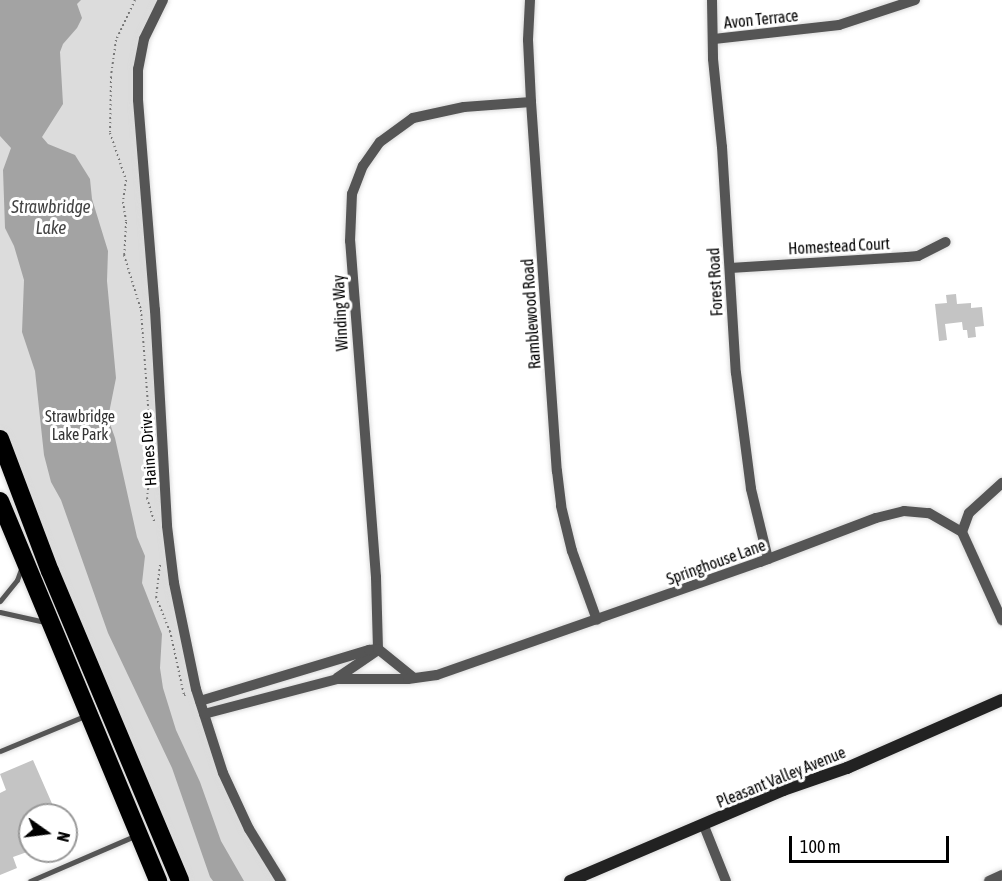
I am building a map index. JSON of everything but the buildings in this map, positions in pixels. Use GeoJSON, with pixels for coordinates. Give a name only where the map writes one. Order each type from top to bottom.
{"type":"FeatureCollection","features":[{"type":"Feature","properties":{"kind":"highway"},"geometry":{"type":"LineString","coordinates":[[0,439],[50,571],[180,881]]}},
{"type":"Feature","properties":{"kind":"highway"},"geometry":{"type":"LineString","coordinates":[[0,501],[158,881]]}},
{"type":"Feature","properties":{"kind":"street","name":"Haines Drive"},"geometry":{"type":"LineString","coordinates":[[163,0],[149,24],[140,54],[138,114],[153,279],[167,526],[174,583],[198,697],[223,773],[238,807],[281,881]]}},
{"type":"Feature","properties":{"kind":"street","name":"Ramblewood Road"},"geometry":{"type":"LineString","coordinates":[[530,0],[528,40],[531,102],[559,489],[572,551],[597,620]]}},
{"type":"Feature","properties":{"kind":"street","name":"Forest Road"},"geometry":{"type":"LineString","coordinates":[[712,0],[734,353],[745,454],[768,559]]}},
{"type":"Feature","properties":{"kind":"street","name":"Avon Terrace"},"geometry":{"type":"LineString","coordinates":[[714,39],[839,25],[915,0]]}},
{"type":"Feature","properties":{"kind":"street","name":"Winding Way"},"geometry":{"type":"LineString","coordinates":[[378,650],[376,576],[350,241],[352,194],[363,166],[380,142],[413,118],[438,110],[531,102]]}},
{"type":"Feature","properties":{"kind":"street","name":"Homestead Court"},"geometry":{"type":"LineString","coordinates":[[730,268],[918,256],[946,242]]}},
{"type":"Feature","properties":{"kind":"street"},"geometry":{"type":"LineString","coordinates":[[1002,483],[969,513],[962,532],[1002,620]]}},
{"type":"Feature","properties":{"kind":"street","name":"Springhouse Lane"},"geometry":{"type":"LineString","coordinates":[[204,714],[337,679],[414,678],[451,671],[768,559],[876,518],[904,511],[929,513],[962,532]]}},
{"type":"Feature","properties":{"kind":"street"},"geometry":{"type":"LineString","coordinates":[[198,697],[267,683],[351,654],[378,650],[414,678]]}},
{"type":"Feature","properties":{"kind":"street","name":"Springhouse Lane"},"geometry":{"type":"LineString","coordinates":[[337,679],[378,650]]}},
{"type":"Feature","properties":{"kind":"street","name":"Pleasant Valley Avenue"},"geometry":{"type":"LineString","coordinates":[[570,881],[704,826],[783,790],[848,768],[1002,700]]}},
{"type":"Feature","properties":{"kind":"street"},"geometry":{"type":"LineString","coordinates":[[704,826],[726,881]]}},
{"type":"Feature","properties":{"kind":"street"},"geometry":{"type":"LineString","coordinates":[[988,881],[1002,875]]}},
{"type":"Feature","properties":{"kind":"lane"},"geometry":{"type":"LineString","coordinates":[[0,601],[17,580],[24,562]]}},
{"type":"Feature","properties":{"kind":"lane"},"geometry":{"type":"LineString","coordinates":[[0,612],[15,613],[50,624]]}},
{"type":"Feature","properties":{"kind":"lane"},"geometry":{"type":"LineString","coordinates":[[0,751],[88,714]]}},
{"type":"Feature","properties":{"kind":"lane"},"geometry":{"type":"LineString","coordinates":[[30,881],[138,834]]}},
{"type":"Feature","properties":{"kind":"path"},"geometry":{"type":"LineString","coordinates":[[135,0],[116,40],[111,77],[110,133],[126,180],[123,202],[126,222],[124,255],[141,310],[149,420],[148,436],[152,454],[147,498],[158,532]]}},
{"type":"Feature","properties":{"kind":"path"},"geometry":{"type":"LineString","coordinates":[[160,558],[160,579],[156,597],[170,631],[184,695],[198,697]]}},
{"type":"Feature","properties":{"kind":"green space","name":"Strawbridge Lake Park"},"geometry":{"type":"Polygon","coordinates":[[[0,0],[166,0],[149,24],[138,69],[167,526],[182,628],[238,807],[281,881],[180,881],[0,439],[0,0]]]}},
{"type":"Feature","properties":{"kind":"water","name":"Strawbridge Lake"},"geometry":{"type":"Polygon","coordinates":[[[0,0],[81,0],[77,4],[82,18],[77,28],[63,44],[60,52],[63,104],[42,137],[48,144],[75,155],[90,179],[92,199],[108,251],[107,281],[116,378],[108,418],[115,438],[137,537],[145,556],[142,583],[162,634],[160,668],[163,688],[176,730],[200,782],[221,841],[244,881],[213,881],[210,877],[172,768],[108,633],[61,500],[51,482],[44,455],[35,371],[22,332],[24,280],[14,246],[5,228],[3,170],[11,148],[0,136],[0,0]]]}}]}
